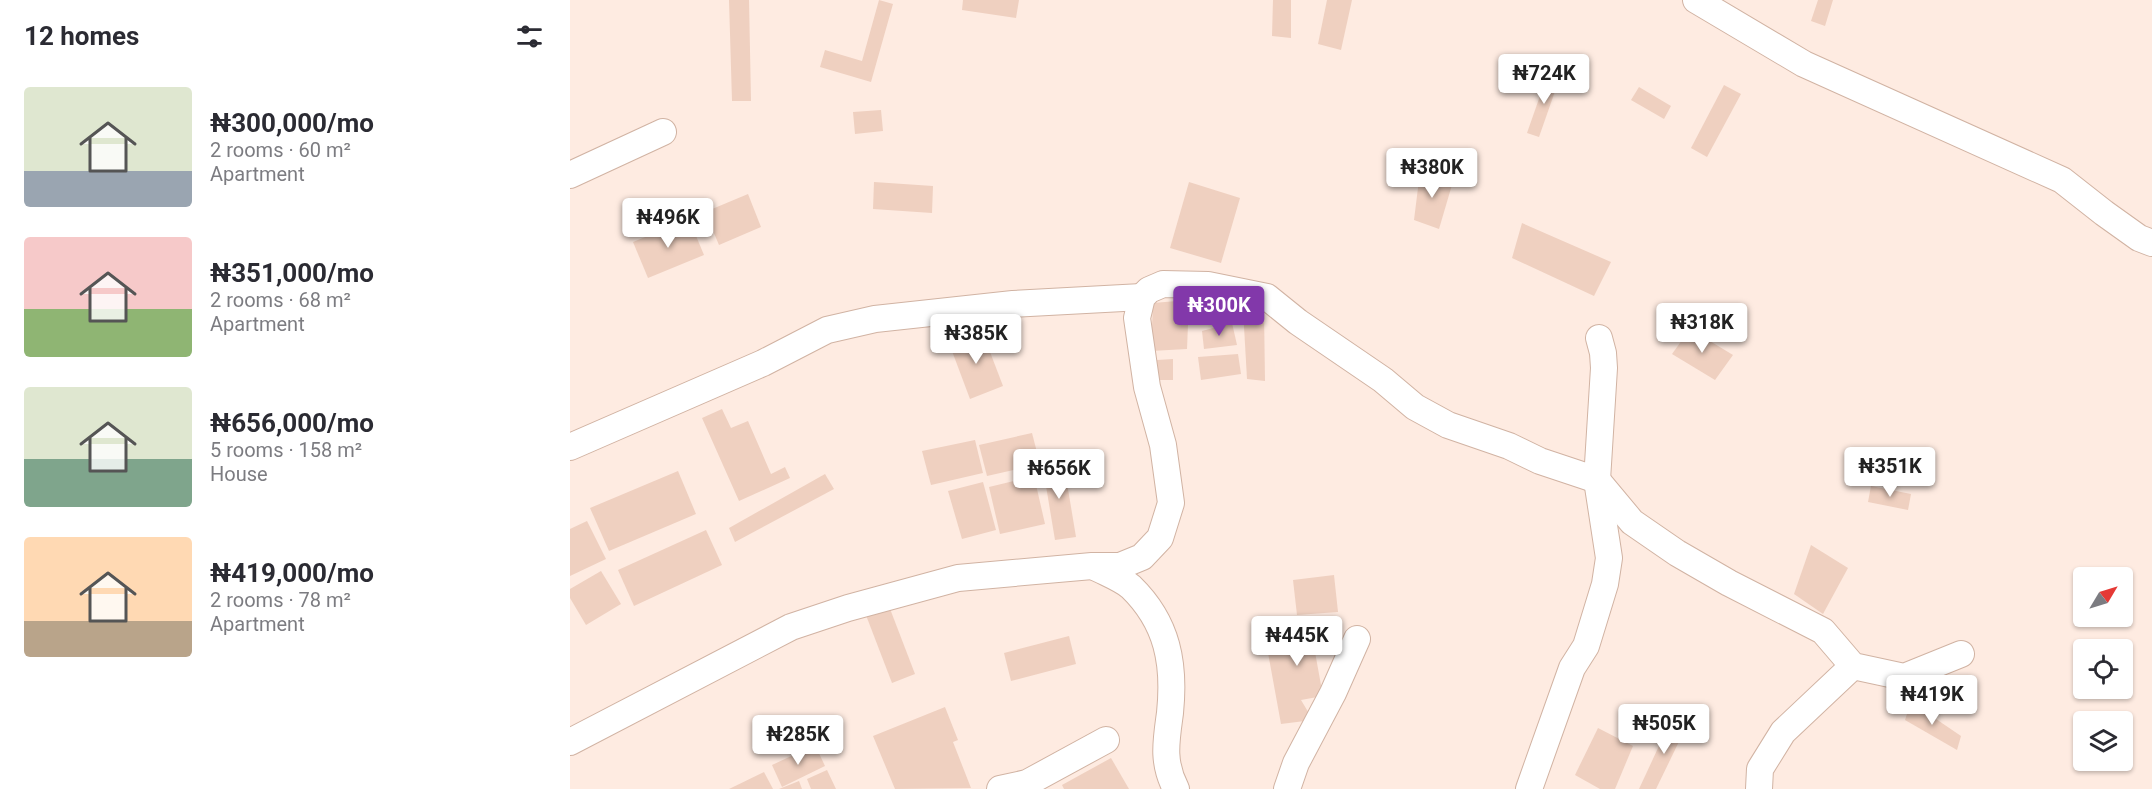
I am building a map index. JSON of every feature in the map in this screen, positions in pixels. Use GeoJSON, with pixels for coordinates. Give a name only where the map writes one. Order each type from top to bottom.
{"type":"FeatureCollection","features":[{"type":"Feature","properties":{"kind":"street"},"geometry":{"type":"LineString","coordinates":[[1696,0],[1804,64],[2062,180],[2104,213],[2139,237],[2152,243]]}},
{"type":"Feature","properties":{"kind":"street"},"geometry":{"type":"LineString","coordinates":[[570,176],[663,132]]}},
{"type":"Feature","properties":{"kind":"street"},"geometry":{"type":"LineString","coordinates":[[570,742],[791,627],[848,608],[958,578],[1092,566],[1120,566],[1142,557],[1160,538],[1171,503],[1163,445],[1148,387],[1137,318],[1142,297],[1149,290],[1163,284],[1208,285],[1267,297],[1298,322],[1383,380],[1415,407],[1440,421],[1509,446],[1540,461],[1597,480],[1632,522],[1677,553],[1729,583],[1823,631],[1853,666],[1904,677],[1961,654]]}},
{"type":"Feature","properties":{"kind":"street"},"geometry":{"type":"LineString","coordinates":[[570,447],[763,363],[827,330],[875,319],[1002,305],[1142,297]]}},
{"type":"Feature","properties":{"kind":"street"},"geometry":{"type":"LineString","coordinates":[[1529,789],[1572,668],[1586,646],[1605,584],[1609,558],[1597,480],[1604,368],[1599,338]]}},
{"type":"Feature","properties":{"kind":"street"},"geometry":{"type":"LineString","coordinates":[[1092,566],[1130,586],[1154,615],[1168,648],[1172,676],[1165,756],[1168,774],[1176,789]]}},
{"type":"Feature","properties":{"kind":"street"},"geometry":{"type":"LineString","coordinates":[[1287,789],[1296,763],[1333,693],[1357,639]]}},
{"type":"Feature","properties":{"kind":"street"},"geometry":{"type":"LineString","coordinates":[[1759,789],[1760,769],[1783,732],[1853,666]]}},
{"type":"Feature","properties":{"kind":"street"},"geometry":{"type":"LineString","coordinates":[[999,789],[1027,783],[1106,740]]}},
{"type":"Feature","properties":{"kind":"building"},"geometry":{"type":"Polygon","coordinates":[[[729,0],[749,0],[751,101],[732,101],[729,0]]]}},
{"type":"Feature","properties":{"kind":"building"},"geometry":{"type":"Polygon","coordinates":[[[879,0],[893,4],[871,82],[820,67],[825,50],[862,61],[879,0]]]}},
{"type":"Feature","properties":{"kind":"building"},"geometry":{"type":"Polygon","coordinates":[[[963,0],[1019,0],[1016,18],[962,10],[963,0]]]}},
{"type":"Feature","properties":{"kind":"building"},"geometry":{"type":"Polygon","coordinates":[[[1273,0],[1291,0],[1291,38],[1272,36],[1273,0]]]}},
{"type":"Feature","properties":{"kind":"building"},"geometry":{"type":"Polygon","coordinates":[[[1327,0],[1352,0],[1341,50],[1318,44],[1327,0]]]}},
{"type":"Feature","properties":{"kind":"building"},"geometry":{"type":"Polygon","coordinates":[[[1818,0],[1833,0],[1825,26],[1811,21],[1818,0]]]}},
{"type":"Feature","properties":{"kind":"building"},"geometry":{"type":"Polygon","coordinates":[[[1548,73],[1560,77],[1539,137],[1527,133],[1548,73]]]}},
{"type":"Feature","properties":{"kind":"building"},"geometry":{"type":"Polygon","coordinates":[[[1724,85],[1741,94],[1707,157],[1691,148],[1724,85]]]}},
{"type":"Feature","properties":{"kind":"building"},"geometry":{"type":"Polygon","coordinates":[[[1639,87],[1671,106],[1664,119],[1631,100],[1639,87]]]}},
{"type":"Feature","properties":{"kind":"building"},"geometry":{"type":"Polygon","coordinates":[[[881,110],[883,131],[855,134],[853,112],[881,110]]]}},
{"type":"Feature","properties":{"kind":"building"},"geometry":{"type":"Polygon","coordinates":[[[1420,172],[1454,178],[1439,229],[1414,220],[1420,172]]]}},
{"type":"Feature","properties":{"kind":"building"},"geometry":{"type":"Polygon","coordinates":[[[874,182],[933,186],[932,213],[873,209],[874,182]]]}},
{"type":"Feature","properties":{"kind":"building"},"geometry":{"type":"Polygon","coordinates":[[[1189,182],[1240,198],[1221,263],[1170,248],[1189,182]]]}},
{"type":"Feature","properties":{"kind":"building"},"geometry":{"type":"Polygon","coordinates":[[[748,194],[761,227],[719,245],[705,212],[748,194]]]}},
{"type":"Feature","properties":{"kind":"building"},"geometry":{"type":"Polygon","coordinates":[[[689,219],[704,255],[648,278],[633,242],[689,219]]]}},
{"type":"Feature","properties":{"kind":"building"},"geometry":{"type":"Polygon","coordinates":[[[1522,223],[1611,262],[1594,296],[1512,258],[1522,223]]]}},
{"type":"Feature","properties":{"kind":"building"},"geometry":{"type":"Polygon","coordinates":[[[1189,300],[1187,349],[1151,351],[1153,303],[1189,300]]]}},
{"type":"Feature","properties":{"kind":"building"},"geometry":{"type":"Polygon","coordinates":[[[1243,309],[1264,312],[1265,381],[1247,379],[1243,309]]]}},
{"type":"Feature","properties":{"kind":"building"},"geometry":{"type":"Polygon","coordinates":[[[1232,323],[1237,345],[1204,349],[1202,331],[1232,323]]]}},
{"type":"Feature","properties":{"kind":"building"},"geometry":{"type":"Polygon","coordinates":[[[1690,329],[1733,355],[1715,380],[1672,354],[1690,329]]]}},
{"type":"Feature","properties":{"kind":"building"},"geometry":{"type":"Polygon","coordinates":[[[982,331],[1003,386],[970,399],[949,343],[982,331]]]}},
{"type":"Feature","properties":{"kind":"building"},"geometry":{"type":"Polygon","coordinates":[[[1238,354],[1241,374],[1201,380],[1198,357],[1238,354]]]}},
{"type":"Feature","properties":{"kind":"building"},"geometry":{"type":"Polygon","coordinates":[[[1173,359],[1173,380],[1157,380],[1157,360],[1173,359]]]}},
{"type":"Feature","properties":{"kind":"building"},"geometry":{"type":"Polygon","coordinates":[[[722,409],[731,428],[748,421],[771,474],[785,467],[790,478],[739,501],[702,418],[722,409]]]}},
{"type":"Feature","properties":{"kind":"building"},"geometry":{"type":"Polygon","coordinates":[[[1032,433],[1040,464],[987,476],[979,445],[1032,433]]]}},
{"type":"Feature","properties":{"kind":"building"},"geometry":{"type":"Polygon","coordinates":[[[975,440],[983,473],[931,485],[922,451],[975,440]]]}},
{"type":"Feature","properties":{"kind":"building"},"geometry":{"type":"Polygon","coordinates":[[[1063,459],[1076,537],[1055,540],[1042,462],[1063,459]]]}},
{"type":"Feature","properties":{"kind":"building"},"geometry":{"type":"Polygon","coordinates":[[[678,471],[696,514],[609,551],[590,508],[678,471]]]}},
{"type":"Feature","properties":{"kind":"building"},"geometry":{"type":"Polygon","coordinates":[[[825,474],[834,489],[735,542],[729,528],[825,474]]]}},
{"type":"Feature","properties":{"kind":"building"},"geometry":{"type":"Polygon","coordinates":[[[1034,476],[1045,524],[1000,534],[989,487],[1034,476]]]}},
{"type":"Feature","properties":{"kind":"building"},"geometry":{"type":"Polygon","coordinates":[[[983,482],[996,530],[962,539],[948,491],[983,482]]]}},
{"type":"Feature","properties":{"kind":"building"},"geometry":{"type":"Polygon","coordinates":[[[1871,486],[1911,494],[1908,510],[1868,502],[1871,486]]]}},
{"type":"Feature","properties":{"kind":"building"},"geometry":{"type":"Polygon","coordinates":[[[587,521],[606,559],[570,576],[570,529],[587,521]]]}},
{"type":"Feature","properties":{"kind":"building"},"geometry":{"type":"Polygon","coordinates":[[[706,530],[722,565],[634,606],[618,570],[706,530]]]}},
{"type":"Feature","properties":{"kind":"building"},"geometry":{"type":"Polygon","coordinates":[[[1811,545],[1848,568],[1823,614],[1794,594],[1811,545]]]}},
{"type":"Feature","properties":{"kind":"building"},"geometry":{"type":"Polygon","coordinates":[[[601,571],[621,604],[586,625],[570,598],[570,589],[601,571]]]}},
{"type":"Feature","properties":{"kind":"building"},"geometry":{"type":"Polygon","coordinates":[[[1334,575],[1338,612],[1297,615],[1293,580],[1334,575]]]}},
{"type":"Feature","properties":{"kind":"building"},"geometry":{"type":"Polygon","coordinates":[[[887,601],[915,674],[892,683],[864,610],[887,601]]]}},
{"type":"Feature","properties":{"kind":"building"},"geometry":{"type":"Polygon","coordinates":[[[1288,623],[1289,631],[1335,623],[1339,648],[1315,652],[1323,696],[1301,700],[1313,720],[1281,724],[1264,631],[1288,623]]]}},
{"type":"Feature","properties":{"kind":"building"},"geometry":{"type":"Polygon","coordinates":[[[1069,636],[1076,664],[1011,681],[1004,653],[1069,636]]]}},
{"type":"Feature","properties":{"kind":"building"},"geometry":{"type":"Polygon","coordinates":[[[1911,702],[1961,736],[1957,750],[1905,720],[1911,702]]]}},
{"type":"Feature","properties":{"kind":"building"},"geometry":{"type":"Polygon","coordinates":[[[945,707],[958,740],[953,742],[971,788],[895,789],[873,736],[945,707]]]}},
{"type":"Feature","properties":{"kind":"building"},"geometry":{"type":"Polygon","coordinates":[[[1672,718],[1687,725],[1656,789],[1639,789],[1672,718]]]}},
{"type":"Feature","properties":{"kind":"building"},"geometry":{"type":"Polygon","coordinates":[[[1598,728],[1633,746],[1615,789],[1600,789],[1575,775],[1598,728]]]}},
{"type":"Feature","properties":{"kind":"building"},"geometry":{"type":"Polygon","coordinates":[[[815,745],[825,766],[782,787],[772,765],[815,745]]]}},
{"type":"Feature","properties":{"kind":"building"},"geometry":{"type":"Polygon","coordinates":[[[1111,758],[1129,789],[1064,789],[1062,785],[1111,758]]]}},
{"type":"Feature","properties":{"kind":"building"},"geometry":{"type":"Polygon","coordinates":[[[827,770],[836,789],[811,789],[807,779],[827,770]]]}},
{"type":"Feature","properties":{"kind":"building"},"geometry":{"type":"Polygon","coordinates":[[[764,772],[773,789],[729,789],[764,772]]]}},
{"type":"Feature","properties":{"kind":"building"},"geometry":{"type":"Polygon","coordinates":[[[799,781],[802,789],[779,789],[799,781]]]}}]}
